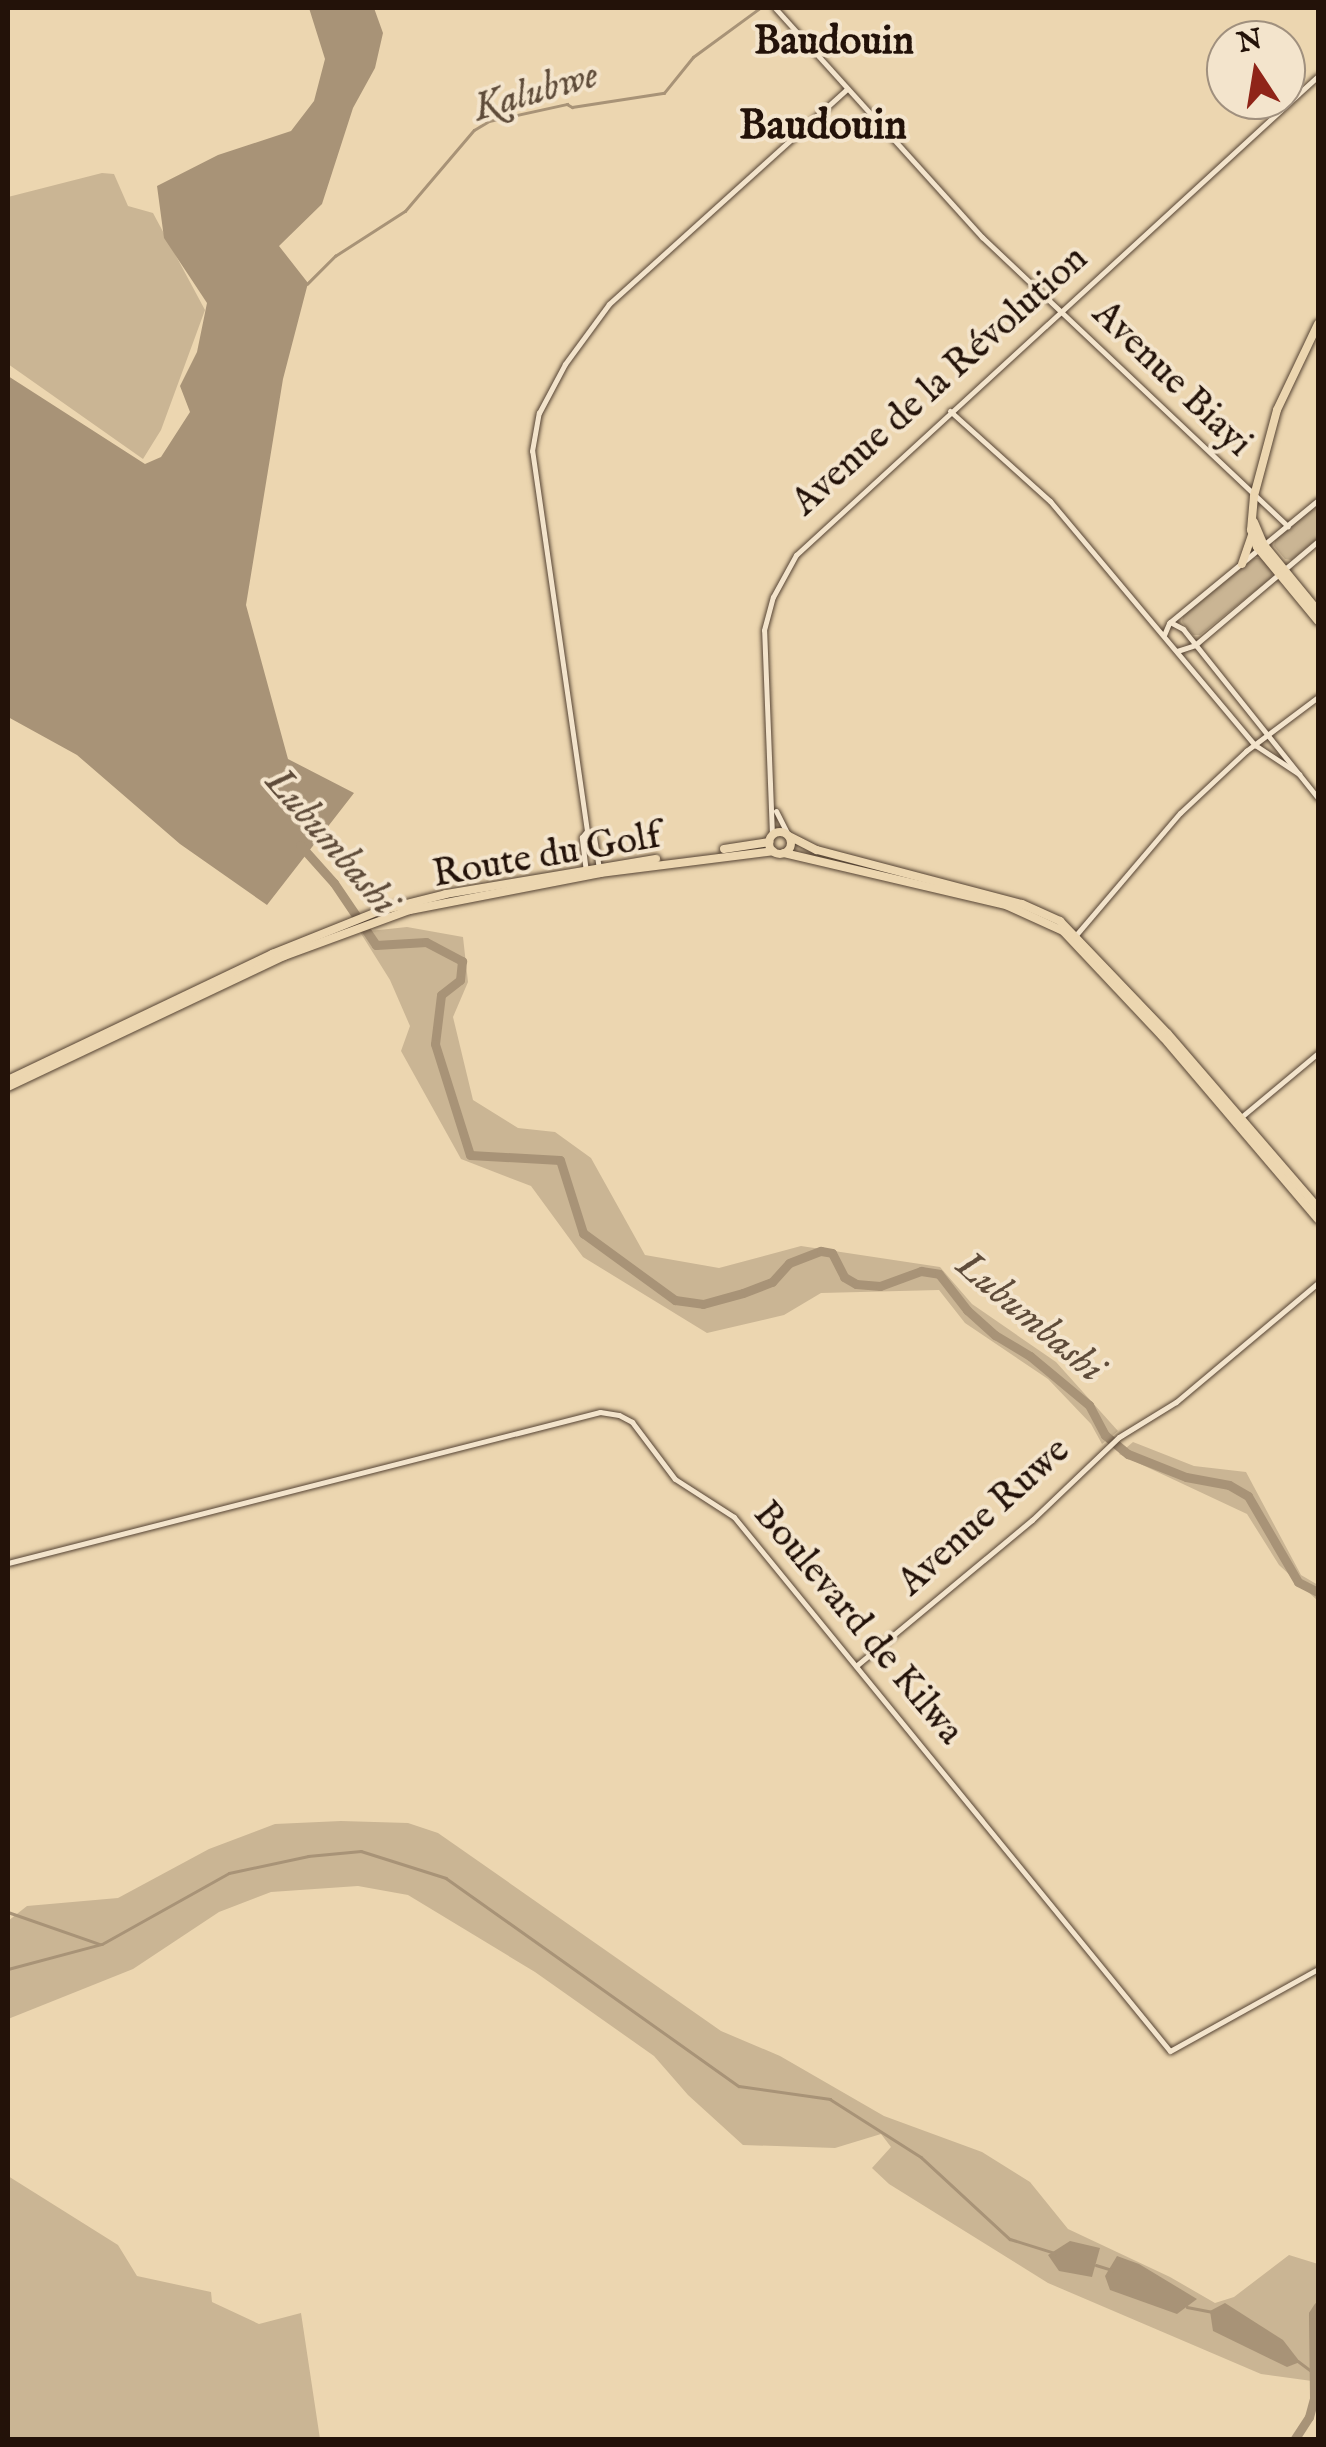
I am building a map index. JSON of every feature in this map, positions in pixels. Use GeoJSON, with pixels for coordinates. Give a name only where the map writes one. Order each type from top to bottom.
{"type":"FeatureCollection","features":[{"type":"Feature","properties":{"kind":"main road"},"geometry":{"type":"LineString","coordinates":[[1242,564],[1252,535],[1254,496],[1277,410],[1318,324]]}},
{"type":"Feature","properties":{"kind":"main road"},"geometry":{"type":"LineString","coordinates":[[1253,517],[1262,548]]}},
{"type":"Feature","properties":{"kind":"main road"},"geometry":{"type":"LineString","coordinates":[[1252,535],[1318,612]]}},
{"type":"Feature","properties":{"kind":"main road"},"geometry":{"type":"LineString","coordinates":[[1282,572],[1318,621]]}},
{"type":"Feature","properties":{"kind":"main road"},"geometry":{"type":"LineString","coordinates":[[771,843],[789,836]]}},
{"type":"Feature","properties":{"kind":"main road"},"geometry":{"type":"LineString","coordinates":[[784,853],[790,847],[789,836]]}},
{"type":"Feature","properties":{"kind":"main road"},"geometry":{"type":"LineString","coordinates":[[789,836],[810,848],[1030,913],[1075,937],[1318,1208]]}},
{"type":"Feature","properties":{"kind":"main road"},"geometry":{"type":"LineString","coordinates":[[771,843],[784,853],[889,872]]}},
{"type":"Feature","properties":{"kind":"main road","name":"Route du Golf"},"geometry":{"type":"LineString","coordinates":[[8,1084],[357,923],[446,900],[586,872],[771,843]]}},
{"type":"Feature","properties":{"kind":"main road"},"geometry":{"type":"LineString","coordinates":[[1239,1119],[1318,1219]]}},
{"type":"Feature","properties":{"kind":"street","name":"Avenue Biayi"},"geometry":{"type":"LineString","coordinates":[[775,8],[926,179],[1059,312],[1288,526]]}},
{"type":"Feature","properties":{"kind":"street","name":"Avenue de la Révolution"},"geometry":{"type":"LineString","coordinates":[[771,843],[774,808],[764,652],[773,597],[796,554],[1318,76]]}},
{"type":"Feature","properties":{"kind":"street"},"geometry":{"type":"LineString","coordinates":[[600,870],[594,837],[587,831],[532,451],[542,405],[596,320],[738,184],[847,89]]}},
{"type":"Feature","properties":{"kind":"street"},"geometry":{"type":"LineString","coordinates":[[950,410],[1050,502],[1255,745],[1298,774]]}},
{"type":"Feature","properties":{"kind":"street"},"geometry":{"type":"LineString","coordinates":[[1164,635],[1170,623],[1318,500]]}},
{"type":"Feature","properties":{"kind":"street"},"geometry":{"type":"LineString","coordinates":[[1177,651],[1195,644],[1318,541]]}},
{"type":"Feature","properties":{"kind":"street"},"geometry":{"type":"LineString","coordinates":[[1151,620],[1170,623],[1195,644],[1318,798]]}},
{"type":"Feature","properties":{"kind":"street"},"geometry":{"type":"LineString","coordinates":[[1075,937],[1171,823],[1255,745],[1270,738],[1318,697]]}},
{"type":"Feature","properties":{"kind":"street"},"geometry":{"type":"LineString","coordinates":[[774,808],[789,836]]}},
{"type":"Feature","properties":{"kind":"street"},"geometry":{"type":"LineString","coordinates":[[586,872],[582,836],[587,831]]}},
{"type":"Feature","properties":{"kind":"street"},"geometry":{"type":"LineString","coordinates":[[1239,1119],[1318,1052]]}},
{"type":"Feature","properties":{"kind":"street","name":"Avenue Ruwe"},"geometry":{"type":"LineString","coordinates":[[856,1666],[1032,1520],[1119,1436],[1176,1402],[1318,1283]]}},
{"type":"Feature","properties":{"kind":"street","name":"Boulevard de Kilwa"},"geometry":{"type":"LineString","coordinates":[[8,1563],[611,1412],[632,1422],[682,1485],[734,1516],[1170,2051],[1318,1969]]}},
{"type":"Feature","properties":{"kind":"shaded area"},"geometry":{"type":"Polygon","coordinates":[[[309,8],[374,8],[383,33],[375,68],[353,108],[322,204],[279,246],[308,283],[283,379],[246,605],[288,759],[354,793],[267,905],[180,844],[77,755],[8,717],[8,376],[145,464],[161,457],[190,412],[180,386],[197,352],[207,303],[164,238],[157,186],[218,155],[291,131],[314,101],[325,59],[309,8]]]}},
{"type":"Feature","properties":{"kind":"shaded area"},"geometry":{"type":"Polygon","coordinates":[[[102,173],[114,174],[128,206],[153,213],[205,310],[161,430],[143,459],[8,364],[8,197],[102,173]]]}},
{"type":"Feature","properties":{"kind":"shaded area"},"geometry":{"type":"Polygon","coordinates":[[[1318,504],[1318,538],[1292,560],[1285,559],[1274,546],[1275,540],[1318,504]]]}},
{"type":"Feature","properties":{"kind":"shaded area"},"geometry":{"type":"Polygon","coordinates":[[[1254,558],[1261,558],[1273,572],[1271,578],[1200,635],[1193,635],[1182,622],[1183,616],[1254,558]]]}},
{"type":"Feature","properties":{"kind":"shaded area"},"geometry":{"type":"Polygon","coordinates":[[[407,927],[463,937],[468,982],[453,1017],[473,1100],[518,1128],[555,1132],[591,1158],[645,1255],[719,1268],[801,1246],[940,1267],[972,1304],[1056,1362],[1118,1431],[1102,1444],[1091,1424],[1048,1379],[965,1323],[939,1290],[821,1293],[784,1315],[707,1333],[583,1257],[531,1186],[461,1159],[401,1051],[410,1026],[390,980],[360,932],[407,927]]]}},
{"type":"Feature","properties":{"kind":"shaded area"},"geometry":{"type":"Polygon","coordinates":[[[1133,1442],[1194,1466],[1246,1472],[1301,1575],[1318,1585],[1318,1601],[1279,1565],[1247,1514],[1119,1454],[1133,1442]]]}},
{"type":"Feature","properties":{"kind":"shaded area"},"geometry":{"type":"Polygon","coordinates":[[[408,1823],[438,1833],[721,2031],[780,2056],[884,2116],[982,2152],[1030,2182],[1068,2229],[1215,2303],[1234,2297],[1289,2255],[1318,2264],[1318,2302],[1312,2313],[1312,2381],[1261,2374],[1048,2283],[889,2184],[872,2168],[891,2147],[881,2134],[835,2148],[743,2145],[688,2095],[654,2056],[535,1972],[408,1895],[358,1886],[271,1892],[219,1912],[133,1969],[8,2019],[8,1921],[27,1906],[118,1898],[209,1849],[275,1824],[408,1823]]]}},
{"type":"Feature","properties":{"kind":"shaded area"},"geometry":{"type":"Polygon","coordinates":[[[8,2176],[118,2245],[137,2276],[211,2292],[212,2302],[259,2324],[301,2313],[320,2439],[8,2439],[8,2176]]]}},
{"type":"Feature","properties":{"kind":"shaded area"},"geometry":{"type":"Polygon","coordinates":[[[1070,2241],[1100,2248],[1092,2277],[1059,2271],[1048,2255],[1070,2241]]]}},
{"type":"Feature","properties":{"kind":"shaded area"},"geometry":{"type":"Polygon","coordinates":[[[1117,2256],[1139,2264],[1197,2299],[1177,2314],[1110,2290],[1105,2276],[1117,2256]]]}},
{"type":"Feature","properties":{"kind":"shaded area"},"geometry":{"type":"Polygon","coordinates":[[[1225,2303],[1283,2340],[1300,2362],[1287,2367],[1213,2331],[1210,2311],[1225,2303]]]}},
{"type":"Feature","properties":{"kind":"waterway","name":"Kalubwe"},"geometry":{"type":"LineString","coordinates":[[307,284],[335,256],[405,211],[474,130],[489,121],[567,104],[572,107],[664,93],[693,57],[760,8]]}},
{"type":"Feature","properties":{"kind":"waterway","name":"Lubumbashi"},"geometry":{"type":"LineString","coordinates":[[300,845],[334,883],[376,945],[426,942],[462,961],[460,980],[441,995],[435,1044],[470,1155],[560,1160],[583,1233],[675,1300],[703,1304],[743,1293],[772,1282],[789,1263],[821,1251],[832,1253],[844,1277],[856,1284],[880,1286],[921,1271],[939,1274],[967,1310],[995,1335],[1030,1356],[1089,1405],[1105,1435],[1128,1454],[1186,1477],[1229,1485],[1248,1496],[1298,1582],[1318,1592]]}},
{"type":"Feature","properties":{"kind":"waterway"},"geometry":{"type":"LineString","coordinates":[[8,1969],[102,1944],[229,1873],[308,1856],[361,1851],[446,1878],[739,2086],[830,2099],[921,2157],[1010,2239],[1055,2253]]}},
{"type":"Feature","properties":{"kind":"waterway"},"geometry":{"type":"LineString","coordinates":[[8,1912],[100,1944]]}},
{"type":"Feature","properties":{"kind":"waterway"},"geometry":{"type":"LineString","coordinates":[[1096,2265],[1112,2270]]}},
{"type":"Feature","properties":{"kind":"waterway","name":"Lubumbashi"},"geometry":{"type":"LineString","coordinates":[[1294,2440],[1309,2417],[1314,2398],[1313,2314],[1318,2306]]}},
{"type":"Feature","properties":{"kind":"waterway"},"geometry":{"type":"LineString","coordinates":[[1187,2307],[1213,2312]]}},
{"type":"Feature","properties":{"kind":"waterway"},"geometry":{"type":"LineString","coordinates":[[1298,2361],[1315,2374]]}},
{"type":"Feature","properties":{"kind":"district","name":"Baudouin"},"geometry":{"type":"Point","coordinates":[834,43]}},
{"type":"Feature","properties":{"kind":"district","name":"Baudouin"},"geometry":{"type":"Point","coordinates":[823,127]}}]}
